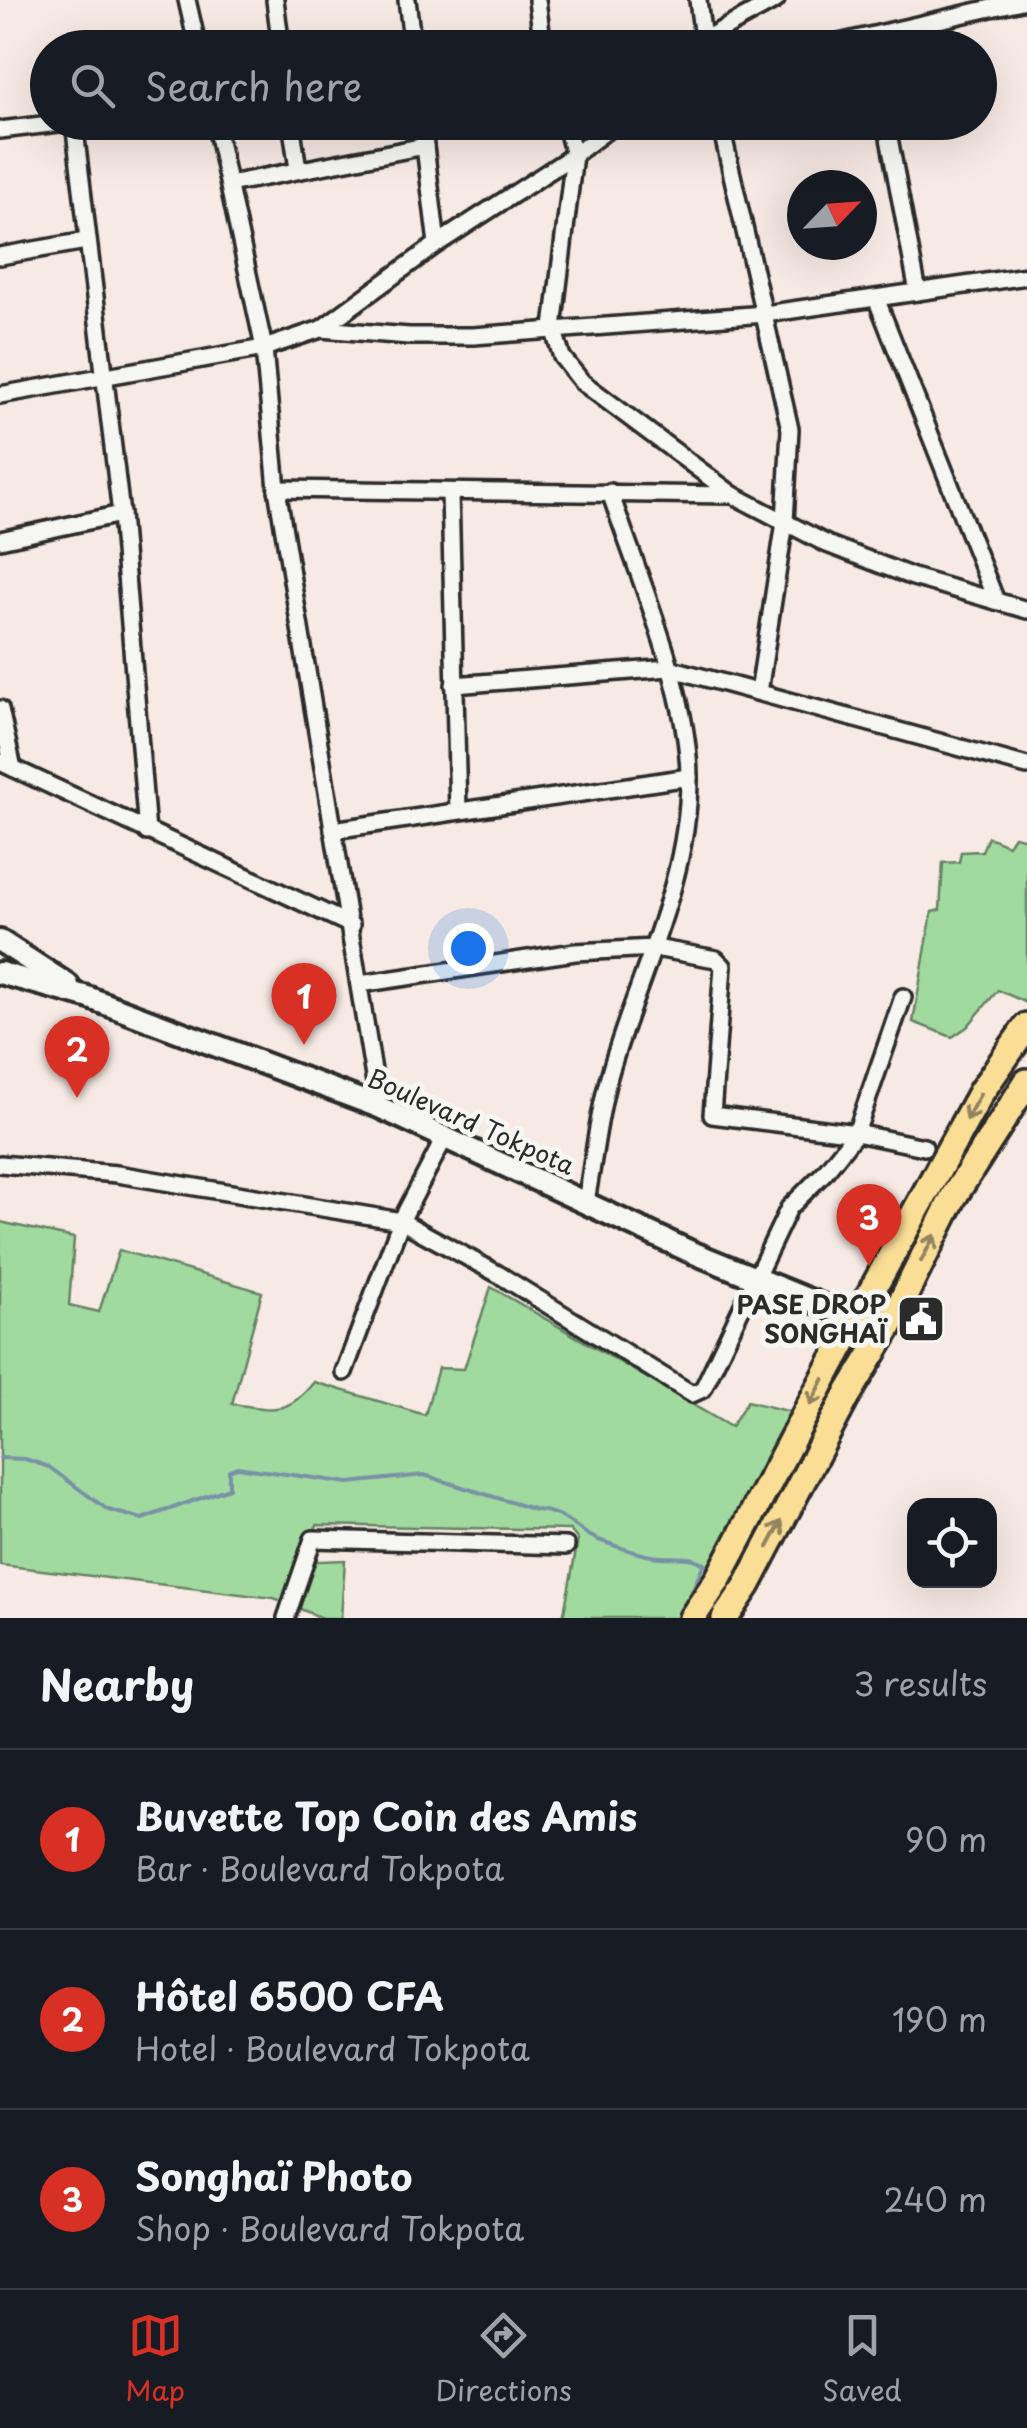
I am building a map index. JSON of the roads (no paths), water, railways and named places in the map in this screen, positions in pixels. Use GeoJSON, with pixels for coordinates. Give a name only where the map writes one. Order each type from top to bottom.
{"type":"FeatureCollection","features":[{"type":"Feature","properties":{"kind":"highway"},"geometry":{"type":"LineString","coordinates":[[692,1618],[718,1579],[981,1092],[1027,1026]]}},
{"type":"Feature","properties":{"kind":"highway"},"geometry":{"type":"LineString","coordinates":[[726,1618],[889,1327],[954,1196],[1027,1082]]}},
{"type":"Feature","properties":{"kind":"street"},"geometry":{"type":"LineString","coordinates":[[187,0],[194,30]]}},
{"type":"Feature","properties":{"kind":"street"},"geometry":{"type":"LineString","coordinates":[[275,0],[279,30]]}},
{"type":"Feature","properties":{"kind":"street"},"geometry":{"type":"LineString","coordinates":[[407,0],[411,30]]}},
{"type":"Feature","properties":{"kind":"street"},"geometry":{"type":"LineString","coordinates":[[537,0],[541,30]]}},
{"type":"Feature","properties":{"kind":"street"},"geometry":{"type":"LineString","coordinates":[[698,0],[701,30]]}},
{"type":"Feature","properties":{"kind":"street"},"geometry":{"type":"LineString","coordinates":[[726,30],[776,0]]}},
{"type":"Feature","properties":{"kind":"street"},"geometry":{"type":"LineString","coordinates":[[912,30],[1026,0]]}},
{"type":"Feature","properties":{"kind":"street"},"geometry":{"type":"LineString","coordinates":[[0,130],[30,127]]}},
{"type":"Feature","properties":{"kind":"street"},"geometry":{"type":"LineString","coordinates":[[72,140],[121,514],[146,832]]}},
{"type":"Feature","properties":{"kind":"street"},"geometry":{"type":"LineString","coordinates":[[220,140],[264,348],[278,489],[379,1107]]}},
{"type":"Feature","properties":{"kind":"street"},"geometry":{"type":"LineString","coordinates":[[294,140],[298,169]]}},
{"type":"Feature","properties":{"kind":"street"},"geometry":{"type":"LineString","coordinates":[[424,140],[437,244]]}},
{"type":"Feature","properties":{"kind":"street"},"geometry":{"type":"LineString","coordinates":[[570,140],[574,155],[553,328],[562,356],[582,382],[733,496],[863,560],[1027,610]]}},
{"type":"Feature","properties":{"kind":"street"},"geometry":{"type":"LineString","coordinates":[[0,395],[264,348],[321,329],[437,244],[594,140]]}},
{"type":"Feature","properties":{"kind":"street"},"geometry":{"type":"LineString","coordinates":[[724,140],[790,429],[785,522],[760,692]]}},
{"type":"Feature","properties":{"kind":"street"},"geometry":{"type":"LineString","coordinates":[[889,140],[918,292]]}},
{"type":"Feature","properties":{"kind":"street"},"geometry":{"type":"LineString","coordinates":[[230,184],[425,146]]}},
{"type":"Feature","properties":{"kind":"street"},"geometry":{"type":"LineString","coordinates":[[0,256],[86,242]]}},
{"type":"Feature","properties":{"kind":"street"},"geometry":{"type":"LineString","coordinates":[[321,329],[472,336],[765,314],[1027,276]]}},
{"type":"Feature","properties":{"kind":"street"},"geometry":{"type":"LineString","coordinates":[[876,298],[996,601]]}},
{"type":"Feature","properties":{"kind":"street"},"geometry":{"type":"LineString","coordinates":[[278,489],[733,496]]}},
{"type":"Feature","properties":{"kind":"street"},"geometry":{"type":"LineString","coordinates":[[586,1201],[610,1072],[655,948],[681,848],[689,778],[680,706],[610,492]]}},
{"type":"Feature","properties":{"kind":"street"},"geometry":{"type":"LineString","coordinates":[[450,493],[458,811]]}},
{"type":"Feature","properties":{"kind":"street"},"geometry":{"type":"LineString","coordinates":[[0,540],[121,514]]}},
{"type":"Feature","properties":{"kind":"street"},"geometry":{"type":"LineString","coordinates":[[454,686],[669,668],[1027,766]]}},
{"type":"Feature","properties":{"kind":"street"},"geometry":{"type":"LineString","coordinates":[[0,708],[7,765],[351,925]]}},
{"type":"Feature","properties":{"kind":"street"},"geometry":{"type":"LineString","coordinates":[[332,830],[689,778]]}},
{"type":"Feature","properties":{"kind":"street"},"geometry":{"type":"LineString","coordinates":[[0,941],[87,997]]}},
{"type":"Feature","properties":{"kind":"street"},"geometry":{"type":"LineString","coordinates":[[360,984],[575,952],[655,948],[716,959],[723,966],[712,1115],[856,1133],[924,1148]]}},
{"type":"Feature","properties":{"kind":"street","name":"Boulevard Tokpota"},"geometry":{"type":"LineString","coordinates":[[0,972],[87,997],[379,1107],[756,1280],[856,1319]]}},
{"type":"Feature","properties":{"kind":"street"},"geometry":{"type":"LineString","coordinates":[[0,1164],[168,1181],[401,1221],[498,1274],[692,1394],[703,1389],[789,1208],[856,1133],[903,997]]}},
{"type":"Feature","properties":{"kind":"street"},"geometry":{"type":"LineString","coordinates":[[344,1372],[401,1221],[445,1137]]}},
{"type":"Feature","properties":{"kind":"street"},"geometry":{"type":"LineString","coordinates":[[286,1618],[314,1539],[566,1546]]}},
{"type":"Feature","properties":{"kind":"waterway"},"geometry":{"type":"LineString","coordinates":[[0,1458],[25,1459],[49,1467],[108,1510],[142,1519],[229,1488],[229,1470],[237,1467],[349,1483],[424,1475],[557,1515],[597,1539],[627,1550],[654,1557],[694,1559],[713,1571]]}},
{"type":"Feature","properties":{"kind":"waterway"},"geometry":{"type":"LineString","coordinates":[[687,1604],[704,1563]]}},
{"type":"Feature","properties":{"kind":"place","name":"Buvette Top Coin des Amis"},"geometry":{"type":"Point","coordinates":[304,1045]}},
{"type":"Feature","properties":{"kind":"place","name":"Hôtel 6500 CFA"},"geometry":{"type":"Point","coordinates":[77,1098]}},
{"type":"Feature","properties":{"kind":"place","name":"Songhaï Photo"},"geometry":{"type":"Point","coordinates":[869,1266]}},
{"type":"Feature","properties":{"kind":"place","name":"PASE DROP SONGHAÏ"},"geometry":{"type":"Point","coordinates":[921,1319]}}]}
